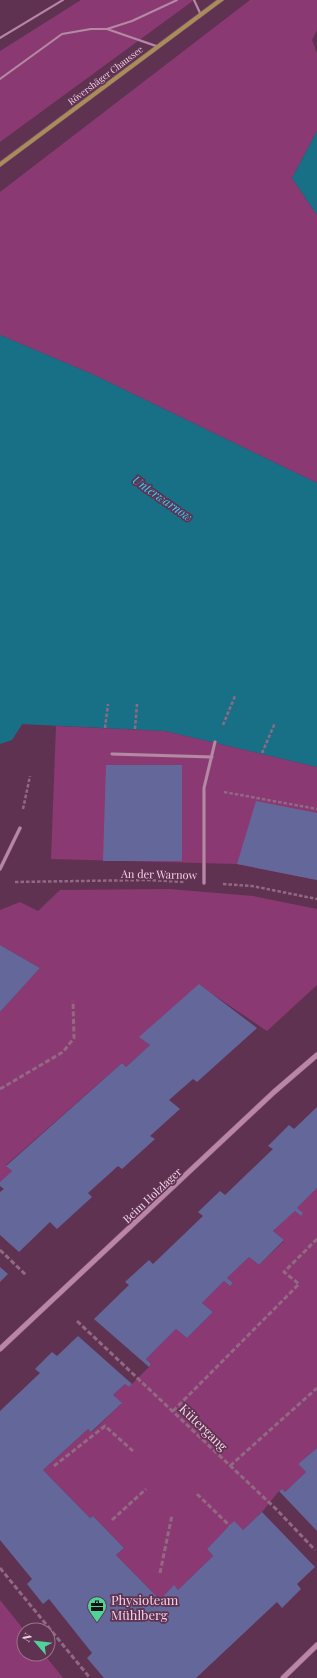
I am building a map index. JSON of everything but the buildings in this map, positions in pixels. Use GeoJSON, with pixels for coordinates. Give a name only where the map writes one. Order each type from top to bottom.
{"type":"FeatureCollection","features":[{"type":"Feature","properties":{"kind":"main road","name":"Rövershäger Chaussee"},"geometry":{"type":"LineString","coordinates":[[0,165],[222,0]]}},
{"type":"Feature","properties":{"kind":"street","name":"Beim Holzlager"},"geometry":{"type":"LineString","coordinates":[[0,1349],[274,1092],[317,1055]]}},
{"type":"Feature","properties":{"kind":"street"},"geometry":{"type":"LineString","coordinates":[[283,1678],[317,1645]]}},
{"type":"Feature","properties":{"kind":"lane"},"geometry":{"type":"LineString","coordinates":[[0,38],[63,0]]}},
{"type":"Feature","properties":{"kind":"lane"},"geometry":{"type":"LineString","coordinates":[[0,78],[62,34],[91,29],[107,29],[132,21],[177,0]]}},
{"type":"Feature","properties":{"kind":"lane"},"geometry":{"type":"LineString","coordinates":[[194,0],[201,15]]}},
{"type":"Feature","properties":{"kind":"lane"},"geometry":{"type":"LineString","coordinates":[[107,29],[159,47]]}},
{"type":"Feature","properties":{"kind":"lane"},"geometry":{"type":"LineString","coordinates":[[204,883],[204,788],[216,742]]}},
{"type":"Feature","properties":{"kind":"lane"},"geometry":{"type":"LineString","coordinates":[[112,754],[212,757]]}},
{"type":"Feature","properties":{"kind":"lane"},"geometry":{"type":"LineString","coordinates":[[0,869],[20,828]]}},
{"type":"Feature","properties":{"kind":"path"},"geometry":{"type":"LineString","coordinates":[[216,742],[235,696]]}},
{"type":"Feature","properties":{"kind":"path"},"geometry":{"type":"LineString","coordinates":[[105,728],[108,704]]}},
{"type":"Feature","properties":{"kind":"path"},"geometry":{"type":"LineString","coordinates":[[135,729],[137,704]]}},
{"type":"Feature","properties":{"kind":"path"},"geometry":{"type":"LineString","coordinates":[[262,753],[275,723]]}},
{"type":"Feature","properties":{"kind":"path"},"geometry":{"type":"LineString","coordinates":[[20,828],[30,776]]}},
{"type":"Feature","properties":{"kind":"path"},"geometry":{"type":"LineString","coordinates":[[204,788],[317,809]]}},
{"type":"Feature","properties":{"kind":"path","name":"An der Warnow"},"geometry":{"type":"LineString","coordinates":[[8,882],[148,880],[204,883],[252,886],[317,899]]}},
{"type":"Feature","properties":{"kind":"path"},"geometry":{"type":"LineString","coordinates":[[0,1089],[63,1052],[74,1038],[73,1001]]}},
{"type":"Feature","properties":{"kind":"path"},"geometry":{"type":"LineString","coordinates":[[173,1411],[299,1284],[284,1272],[317,1239]]}},
{"type":"Feature","properties":{"kind":"path"},"geometry":{"type":"LineString","coordinates":[[0,1250],[27,1276]]}},
{"type":"Feature","properties":{"kind":"path","name":"Kütergang"},"geometry":{"type":"LineString","coordinates":[[77,1320],[276,1509],[315,1550]]}},
{"type":"Feature","properties":{"kind":"path"},"geometry":{"type":"LineString","coordinates":[[230,1466],[317,1388]]}},
{"type":"Feature","properties":{"kind":"path"},"geometry":{"type":"LineString","coordinates":[[54,1466],[106,1426],[133,1451]]}},
{"type":"Feature","properties":{"kind":"path"},"geometry":{"type":"LineString","coordinates":[[112,1520],[146,1489]]}},
{"type":"Feature","properties":{"kind":"path"},"geometry":{"type":"LineString","coordinates":[[197,1494],[230,1526]]}},
{"type":"Feature","properties":{"kind":"path"},"geometry":{"type":"LineString","coordinates":[[160,1573],[172,1515]]}},
{"type":"Feature","properties":{"kind":"path"},"geometry":{"type":"LineString","coordinates":[[0,1568],[90,1678]]}},
{"type":"Feature","properties":{"kind":"shaded area"},"geometry":{"type":"Polygon","coordinates":[[[81,0],[194,0],[0,142],[0,51],[81,0]]]}},
{"type":"Feature","properties":{"kind":"shaded area"},"geometry":{"type":"Polygon","coordinates":[[[250,0],[317,0],[317,30],[312,40],[317,53],[317,131],[292,178],[317,215],[317,483],[92,374],[0,335],[0,192],[250,0]]]}},
{"type":"Feature","properties":{"kind":"shaded area"},"geometry":{"type":"Polygon","coordinates":[[[56,726],[165,731],[317,767],[317,880],[237,864],[51,859],[56,726]]]}},
{"type":"Feature","properties":{"kind":"shaded area"},"geometry":{"type":"Polygon","coordinates":[[[169,889],[253,896],[317,909],[317,985],[267,1031],[199,985],[140,1037],[150,1045],[126,1067],[122,1063],[6,1165],[12,1171],[0,1182],[0,1012],[40,968],[0,945],[0,910],[20,902],[38,911],[60,890],[169,889]]]}},
{"type":"Feature","properties":{"kind":"shaded area"},"geometry":{"type":"Polygon","coordinates":[[[317,1188],[317,1448],[298,1464],[306,1472],[285,1492],[282,1489],[279,1491],[262,1512],[243,1530],[230,1526],[207,1549],[213,1556],[178,1590],[174,1586],[160,1600],[116,1555],[124,1548],[93,1516],[90,1518],[43,1470],[88,1429],[92,1432],[121,1404],[113,1395],[125,1384],[129,1387],[149,1367],[151,1364],[146,1359],[176,1329],[187,1338],[213,1312],[202,1303],[224,1281],[230,1286],[233,1283],[227,1278],[249,1257],[259,1265],[284,1241],[273,1231],[295,1211],[301,1216],[297,1208],[317,1188]]]}},
{"type":"Feature","properties":{"kind":"shaded area"},"geometry":{"type":"Polygon","coordinates":[[[0,1600],[18,1622],[16,1622],[16,1662],[50,1662],[63,1678],[0,1678],[0,1600]]]}},
{"type":"Feature","properties":{"kind":"water"},"geometry":{"type":"Polygon","coordinates":[[[317,131],[317,215],[292,178],[317,131]]]}},
{"type":"Feature","properties":{"kind":"water","name":"Unterwarnow"},"geometry":{"type":"Polygon","coordinates":[[[0,335],[92,374],[317,483],[317,767],[165,731],[0,723],[0,335]]]}},
{"type":"Feature","properties":{"kind":"waterway"},"geometry":{"type":"LineString","coordinates":[[0,731],[6,723]]}},
{"type":"Feature","properties":{"kind":"place","name":"Physioteam Mühlberg"},"geometry":{"type":"Point","coordinates":[97,1623]}}]}
